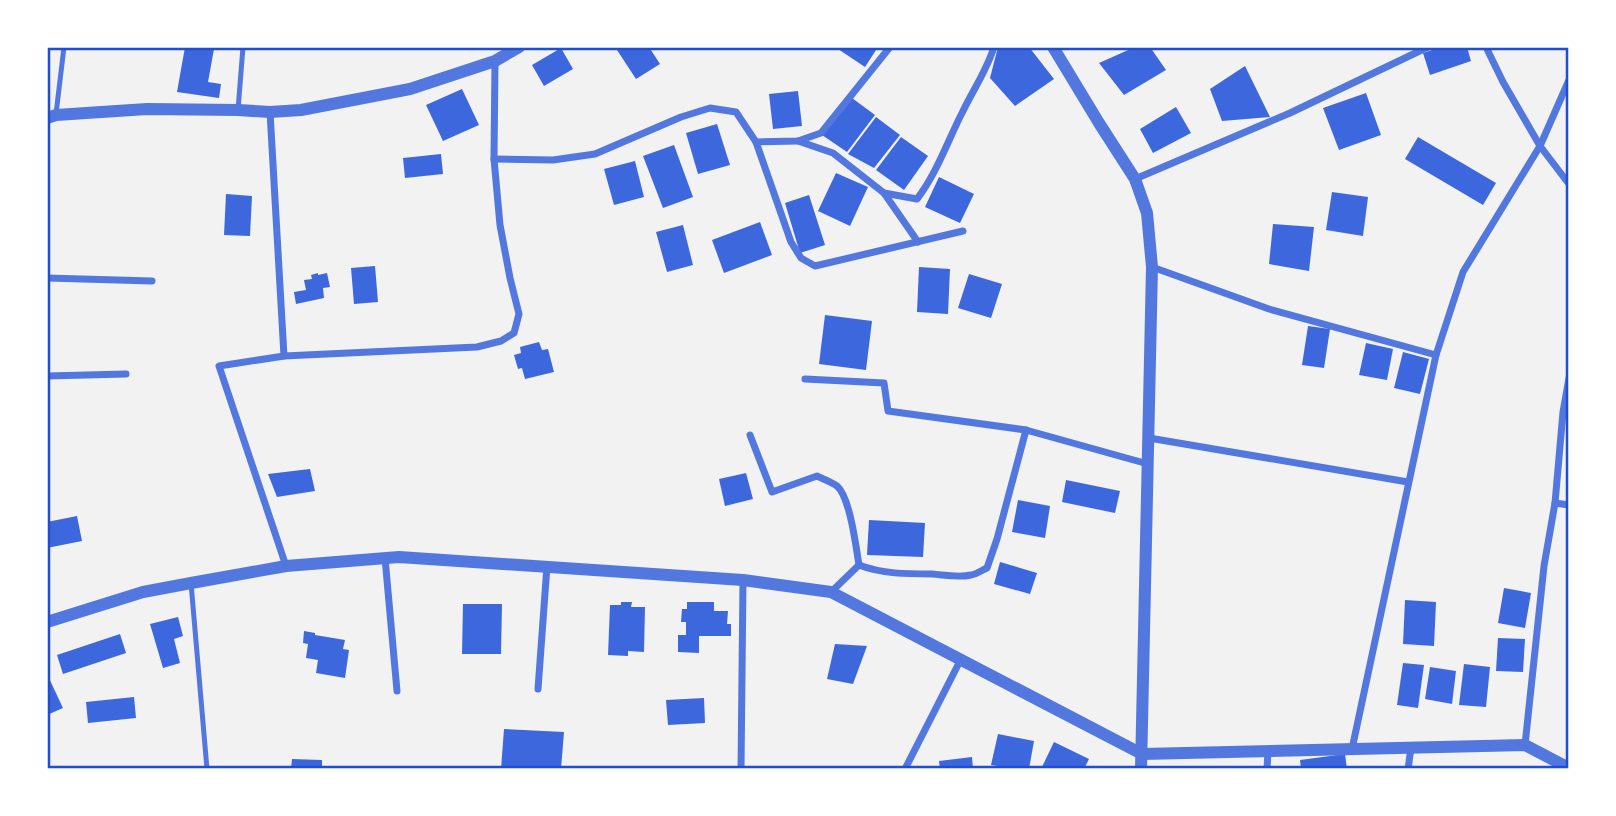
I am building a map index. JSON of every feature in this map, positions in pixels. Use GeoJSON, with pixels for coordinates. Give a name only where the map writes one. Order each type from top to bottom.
{"type":"FeatureCollection","features":[{"type":"Feature","properties":{"kind":"street"},"geometry":{"type":"LineString","coordinates":[[51,116],[147,109],[270,112],[301,110],[410,89],[495,61],[519,47]]}},
{"type":"Feature","properties":{"kind":"street"},"geometry":{"type":"LineString","coordinates":[[756,142],[797,141],[821,133],[890,47]]}},
{"type":"Feature","properties":{"kind":"street"},"geometry":{"type":"LineString","coordinates":[[884,193],[917,199],[927,186],[989,62],[993,47]]}},
{"type":"Feature","properties":{"kind":"street"},"geometry":{"type":"LineString","coordinates":[[1053,47],[1135,179],[1147,214],[1152,267],[1141,769]]}},
{"type":"Feature","properties":{"kind":"street"},"geometry":{"type":"LineString","coordinates":[[1135,179],[1290,113],[1428,47]]}},
{"type":"Feature","properties":{"kind":"street"},"geometry":{"type":"LineString","coordinates":[[1486,47],[1540,146],[1569,184]]}},
{"type":"Feature","properties":{"kind":"street"},"geometry":{"type":"LineString","coordinates":[[286,566],[219,366],[284,356],[477,347],[501,341],[514,333],[519,314],[500,225],[494,159],[495,61]]}},
{"type":"Feature","properties":{"kind":"street"},"geometry":{"type":"LineString","coordinates":[[1352,749],[1436,355],[1463,272],[1540,146],[1569,80]]}},
{"type":"Feature","properties":{"kind":"street"},"geometry":{"type":"LineString","coordinates":[[494,159],[553,160],[595,154],[681,117],[710,108],[736,112],[756,142],[791,242],[801,258],[815,266],[963,231]]}},
{"type":"Feature","properties":{"kind":"street"},"geometry":{"type":"LineString","coordinates":[[270,112],[284,356]]}},
{"type":"Feature","properties":{"kind":"street"},"geometry":{"type":"LineString","coordinates":[[797,141],[833,153],[884,193],[918,242]]}},
{"type":"Feature","properties":{"kind":"street"},"geometry":{"type":"LineString","coordinates":[[1152,267],[1269,309],[1436,355]]}},
{"type":"Feature","properties":{"kind":"street"},"geometry":{"type":"LineString","coordinates":[[47,278],[152,281]]}},
{"type":"Feature","properties":{"kind":"street"},"geometry":{"type":"LineString","coordinates":[[47,376],[126,374]]}},
{"type":"Feature","properties":{"kind":"street"},"geometry":{"type":"LineString","coordinates":[[1525,745],[1544,566],[1556,503],[1563,412],[1569,378]]}},
{"type":"Feature","properties":{"kind":"street"},"geometry":{"type":"LineString","coordinates":[[805,379],[884,383],[888,411],[1026,430],[1148,464]]}},
{"type":"Feature","properties":{"kind":"street"},"geometry":{"type":"LineString","coordinates":[[859,565],[873,571],[956,577],[973,575],[987,568],[998,539],[1026,430]]}},
{"type":"Feature","properties":{"kind":"street"},"geometry":{"type":"LineString","coordinates":[[750,435],[772,492],[817,476],[838,487],[847,504],[859,565]]}},
{"type":"Feature","properties":{"kind":"street"},"geometry":{"type":"LineString","coordinates":[[1149,438],[1408,482]]}},
{"type":"Feature","properties":{"kind":"street"},"geometry":{"type":"LineString","coordinates":[[1556,503],[1569,505]]}},
{"type":"Feature","properties":{"kind":"street"},"geometry":{"type":"LineString","coordinates":[[47,622],[144,592],[191,583],[286,566],[399,557],[743,580],[831,592],[1142,754],[1525,745],[1569,768]]}},
{"type":"Feature","properties":{"kind":"street"},"geometry":{"type":"LineString","coordinates":[[385,558],[397,691]]}},
{"type":"Feature","properties":{"kind":"street"},"geometry":{"type":"LineString","coordinates":[[831,592],[859,565]]}},
{"type":"Feature","properties":{"kind":"street"},"geometry":{"type":"LineString","coordinates":[[538,689],[547,566]]}},
{"type":"Feature","properties":{"kind":"street"},"geometry":{"type":"LineString","coordinates":[[741,769],[743,580]]}},
{"type":"Feature","properties":{"kind":"street"},"geometry":{"type":"LineString","coordinates":[[905,769],[961,659]]}},
{"type":"Feature","properties":{"kind":"street"},"geometry":{"type":"LineString","coordinates":[[1408,769],[1411,748]]}},
{"type":"Feature","properties":{"kind":"street"},"geometry":{"type":"LineString","coordinates":[[1267,769],[1268,751]]}},
{"type":"Feature","properties":{"kind":"lane"},"geometry":{"type":"LineString","coordinates":[[51,116],[64,47]]}},
{"type":"Feature","properties":{"kind":"lane"},"geometry":{"type":"LineString","coordinates":[[238,110],[243,47]]}},
{"type":"Feature","properties":{"kind":"lane"},"geometry":{"type":"LineString","coordinates":[[191,583],[207,769]]}},
{"type":"Feature","properties":{"kind":"building"},"geometry":{"type":"Polygon","coordinates":[[[185,47],[214,49],[208,82],[221,84],[219,98],[177,92],[185,47]]]}},
{"type":"Feature","properties":{"kind":"building"},"geometry":{"type":"Polygon","coordinates":[[[615,47],[649,47],[660,64],[636,79],[615,47]]]}},
{"type":"Feature","properties":{"kind":"building"},"geometry":{"type":"Polygon","coordinates":[[[835,47],[878,47],[865,67],[835,47]]]}},
{"type":"Feature","properties":{"kind":"building"},"geometry":{"type":"Polygon","coordinates":[[[998,47],[1029,47],[1054,79],[1015,106],[990,78],[998,47]]]}},
{"type":"Feature","properties":{"kind":"building"},"geometry":{"type":"Polygon","coordinates":[[[1135,47],[1150,47],[1166,70],[1124,95],[1099,63],[1135,47]]]}},
{"type":"Feature","properties":{"kind":"building"},"geometry":{"type":"Polygon","coordinates":[[[1441,47],[1467,47],[1471,61],[1430,75],[1423,53],[1441,47]]]}},
{"type":"Feature","properties":{"kind":"building"},"geometry":{"type":"Polygon","coordinates":[[[561,48],[573,69],[544,86],[532,65],[561,48]]]}},
{"type":"Feature","properties":{"kind":"building"},"geometry":{"type":"Polygon","coordinates":[[[1245,66],[1270,117],[1222,121],[1210,89],[1245,66]]]}},
{"type":"Feature","properties":{"kind":"building"},"geometry":{"type":"Polygon","coordinates":[[[462,89],[479,125],[443,141],[426,105],[462,89]]]}},
{"type":"Feature","properties":{"kind":"building"},"geometry":{"type":"Polygon","coordinates":[[[798,91],[802,126],[773,129],[769,94],[798,91]]]}},
{"type":"Feature","properties":{"kind":"building"},"geometry":{"type":"Polygon","coordinates":[[[1366,93],[1381,135],[1339,150],[1323,108],[1366,93]]]}},
{"type":"Feature","properties":{"kind":"building"},"geometry":{"type":"Polygon","coordinates":[[[852,98],[875,115],[847,152],[822,135],[852,98]]]}},
{"type":"Feature","properties":{"kind":"building"},"geometry":{"type":"Polygon","coordinates":[[[1176,107],[1191,133],[1153,153],[1140,129],[1176,107]]]}},
{"type":"Feature","properties":{"kind":"building"},"geometry":{"type":"Polygon","coordinates":[[[876,117],[900,135],[874,168],[848,154],[876,117]]]}},
{"type":"Feature","properties":{"kind":"building"},"geometry":{"type":"Polygon","coordinates":[[[717,124],[730,165],[698,174],[686,133],[717,124]]]}},
{"type":"Feature","properties":{"kind":"building"},"geometry":{"type":"Polygon","coordinates":[[[901,137],[928,156],[904,190],[876,170],[901,137]]]}},
{"type":"Feature","properties":{"kind":"building"},"geometry":{"type":"Polygon","coordinates":[[[1418,137],[1496,183],[1483,205],[1405,159],[1418,137]]]}},
{"type":"Feature","properties":{"kind":"building"},"geometry":{"type":"Polygon","coordinates":[[[674,145],[693,197],[663,208],[643,156],[674,145]]]}},
{"type":"Feature","properties":{"kind":"building"},"geometry":{"type":"Polygon","coordinates":[[[441,154],[443,174],[405,178],[403,158],[441,154]]]}},
{"type":"Feature","properties":{"kind":"building"},"geometry":{"type":"Polygon","coordinates":[[[635,161],[644,197],[614,205],[604,169],[635,161]]]}},
{"type":"Feature","properties":{"kind":"building"},"geometry":{"type":"Polygon","coordinates":[[[836,173],[868,187],[850,226],[818,211],[836,173]]]}},
{"type":"Feature","properties":{"kind":"building"},"geometry":{"type":"Polygon","coordinates":[[[939,177],[974,194],[960,223],[925,207],[939,177]]]}},
{"type":"Feature","properties":{"kind":"building"},"geometry":{"type":"Polygon","coordinates":[[[1332,192],[1368,197],[1363,236],[1326,230],[1332,192]]]}},
{"type":"Feature","properties":{"kind":"building"},"geometry":{"type":"Polygon","coordinates":[[[226,194],[252,196],[250,236],[224,235],[226,194]]]}},
{"type":"Feature","properties":{"kind":"building"},"geometry":{"type":"Polygon","coordinates":[[[809,195],[825,245],[800,253],[785,203],[809,195]]]}},
{"type":"Feature","properties":{"kind":"building"},"geometry":{"type":"Polygon","coordinates":[[[760,222],[772,255],[724,273],[712,240],[760,222]]]}},
{"type":"Feature","properties":{"kind":"building"},"geometry":{"type":"Polygon","coordinates":[[[1273,224],[1314,227],[1309,271],[1269,264],[1273,224]]]}},
{"type":"Feature","properties":{"kind":"building"},"geometry":{"type":"Polygon","coordinates":[[[683,225],[693,265],[667,272],[656,232],[683,225]]]}},
{"type":"Feature","properties":{"kind":"building"},"geometry":{"type":"Polygon","coordinates":[[[375,266],[378,302],[354,304],[351,268],[375,266]]]}},
{"type":"Feature","properties":{"kind":"building"},"geometry":{"type":"Polygon","coordinates":[[[919,267],[950,269],[948,314],[917,312],[919,267]]]}},
{"type":"Feature","properties":{"kind":"building"},"geometry":{"type":"Polygon","coordinates":[[[327,273],[330,287],[323,288],[324,298],[296,304],[294,292],[306,290],[304,280],[312,279],[311,275],[327,273]]]}},
{"type":"Feature","properties":{"kind":"building"},"geometry":{"type":"Polygon","coordinates":[[[969,274],[1002,284],[991,318],[958,308],[969,274]]]}},
{"type":"Feature","properties":{"kind":"building"},"geometry":{"type":"Polygon","coordinates":[[[825,315],[872,321],[866,370],[819,364],[825,315]]]}},
{"type":"Feature","properties":{"kind":"building"},"geometry":{"type":"Polygon","coordinates":[[[1308,326],[1330,329],[1324,368],[1302,365],[1308,326]]]}},
{"type":"Feature","properties":{"kind":"building"},"geometry":{"type":"Polygon","coordinates":[[[539,342],[542,350],[548,349],[554,372],[525,379],[522,368],[518,369],[514,355],[521,353],[520,347],[539,342]]]}},
{"type":"Feature","properties":{"kind":"building"},"geometry":{"type":"Polygon","coordinates":[[[1366,343],[1393,349],[1387,380],[1359,375],[1366,343]]]}},
{"type":"Feature","properties":{"kind":"building"},"geometry":{"type":"Polygon","coordinates":[[[1403,352],[1429,359],[1420,394],[1394,388],[1403,352]]]}},
{"type":"Feature","properties":{"kind":"building"},"geometry":{"type":"Polygon","coordinates":[[[310,469],[315,491],[277,497],[268,474],[310,469]]]}},
{"type":"Feature","properties":{"kind":"building"},"geometry":{"type":"Polygon","coordinates":[[[746,473],[753,499],[725,506],[719,479],[746,473]]]}},
{"type":"Feature","properties":{"kind":"building"},"geometry":{"type":"Polygon","coordinates":[[[1066,480],[1120,491],[1115,513],[1062,502],[1066,480]]]}},
{"type":"Feature","properties":{"kind":"building"},"geometry":{"type":"Polygon","coordinates":[[[1018,500],[1050,506],[1045,538],[1012,532],[1018,500]]]}},
{"type":"Feature","properties":{"kind":"building"},"geometry":{"type":"Polygon","coordinates":[[[77,516],[82,541],[47,548],[47,522],[77,516]]]}},
{"type":"Feature","properties":{"kind":"building"},"geometry":{"type":"Polygon","coordinates":[[[869,520],[925,523],[923,557],[867,555],[869,520]]]}},
{"type":"Feature","properties":{"kind":"building"},"geometry":{"type":"Polygon","coordinates":[[[1000,562],[1037,573],[1030,594],[994,584],[1000,562]]]}},
{"type":"Feature","properties":{"kind":"building"},"geometry":{"type":"Polygon","coordinates":[[[1504,588],[1531,593],[1525,628],[1498,623],[1504,588]]]}},
{"type":"Feature","properties":{"kind":"building"},"geometry":{"type":"Polygon","coordinates":[[[1405,600],[1436,602],[1434,646],[1403,644],[1405,600]]]}},
{"type":"Feature","properties":{"kind":"building"},"geometry":{"type":"Polygon","coordinates":[[[621,602],[632,602],[631,607],[645,607],[644,652],[628,651],[628,656],[608,655],[610,605],[621,605],[621,602]]]}},
{"type":"Feature","properties":{"kind":"building"},"geometry":{"type":"Polygon","coordinates":[[[687,602],[714,602],[714,611],[728,611],[727,624],[731,624],[731,636],[699,636],[699,653],[678,652],[678,635],[686,635],[686,622],[681,622],[682,609],[687,609],[687,602]]]}},
{"type":"Feature","properties":{"kind":"building"},"geometry":{"type":"Polygon","coordinates":[[[463,604],[502,604],[501,654],[462,654],[463,604]]]}},
{"type":"Feature","properties":{"kind":"building"},"geometry":{"type":"Polygon","coordinates":[[[178,617],[183,636],[174,639],[180,663],[163,668],[150,624],[178,617]]]}},
{"type":"Feature","properties":{"kind":"building"},"geometry":{"type":"Polygon","coordinates":[[[304,631],[345,640],[343,649],[349,650],[345,678],[316,673],[318,660],[306,658],[308,644],[303,643],[304,631]]]}},
{"type":"Feature","properties":{"kind":"building"},"geometry":{"type":"Polygon","coordinates":[[[120,634],[126,653],[63,674],[57,655],[120,634]]]}},
{"type":"Feature","properties":{"kind":"building"},"geometry":{"type":"Polygon","coordinates":[[[1498,638],[1525,639],[1523,672],[1496,671],[1498,638]]]}},
{"type":"Feature","properties":{"kind":"building"},"geometry":{"type":"Polygon","coordinates":[[[835,644],[867,646],[853,684],[827,679],[835,644]]]}},
{"type":"Feature","properties":{"kind":"building"},"geometry":{"type":"Polygon","coordinates":[[[1403,663],[1424,665],[1418,708],[1397,705],[1403,663]]]}},
{"type":"Feature","properties":{"kind":"building"},"geometry":{"type":"Polygon","coordinates":[[[1464,664],[1490,667],[1486,707],[1459,705],[1464,664]]]}},
{"type":"Feature","properties":{"kind":"building"},"geometry":{"type":"Polygon","coordinates":[[[1430,667],[1456,671],[1452,704],[1425,699],[1430,667]]]}},
{"type":"Feature","properties":{"kind":"building"},"geometry":{"type":"Polygon","coordinates":[[[47,674],[63,708],[47,715],[47,674]]]}},
{"type":"Feature","properties":{"kind":"building"},"geometry":{"type":"Polygon","coordinates":[[[134,697],[136,718],[88,723],[86,702],[134,697]]]}},
{"type":"Feature","properties":{"kind":"building"},"geometry":{"type":"Polygon","coordinates":[[[704,698],[705,723],[668,725],[666,700],[704,698]]]}},
{"type":"Feature","properties":{"kind":"building"},"geometry":{"type":"Polygon","coordinates":[[[504,729],[564,732],[561,769],[501,769],[504,729]]]}},
{"type":"Feature","properties":{"kind":"building"},"geometry":{"type":"Polygon","coordinates":[[[998,734],[1034,741],[1029,769],[998,769],[998,766],[991,765],[998,734]]]}},
{"type":"Feature","properties":{"kind":"building"},"geometry":{"type":"Polygon","coordinates":[[[1054,742],[1089,759],[1084,769],[1041,769],[1054,742]]]}},
{"type":"Feature","properties":{"kind":"building"},"geometry":{"type":"Polygon","coordinates":[[[1345,754],[1347,769],[1301,769],[1300,760],[1345,754]]]}},
{"type":"Feature","properties":{"kind":"building"},"geometry":{"type":"Polygon","coordinates":[[[972,757],[973,769],[940,769],[939,761],[972,757]]]}},
{"type":"Feature","properties":{"kind":"building"},"geometry":{"type":"Polygon","coordinates":[[[292,759],[322,760],[322,769],[291,769],[292,759]]]}}]}
